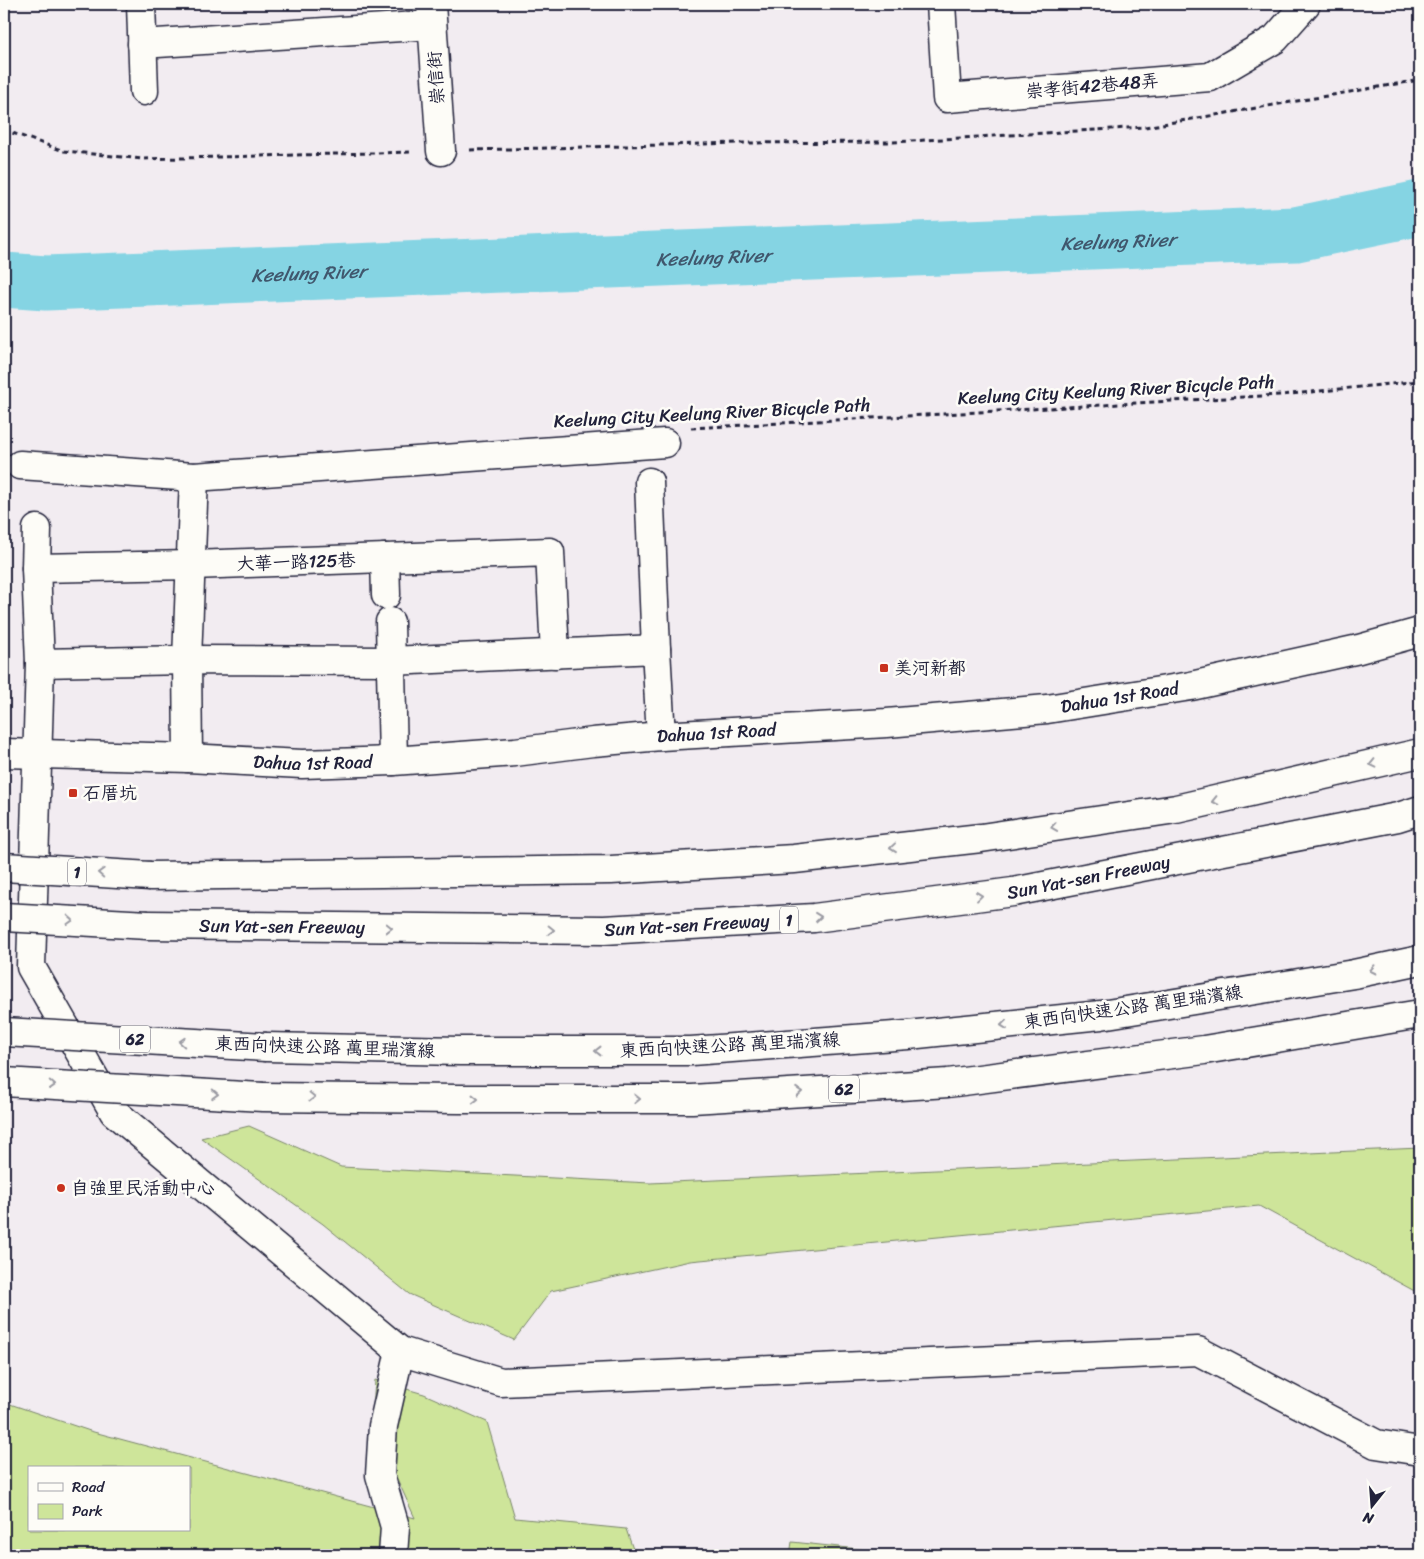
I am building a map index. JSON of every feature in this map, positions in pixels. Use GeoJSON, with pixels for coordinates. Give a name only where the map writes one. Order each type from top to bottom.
{"type":"FeatureCollection","features":[{"type":"Feature","properties":{"kind":"main road"},"geometry":{"type":"LineString","coordinates":[[141,4],[144,91]]}},
{"type":"Feature","properties":{"kind":"main road","name":"崇孝街42巷48弄"},"geometry":{"type":"LineString","coordinates":[[941,4],[947,98],[1210,77],[1275,39],[1306,4]]}},
{"type":"Feature","properties":{"kind":"main road"},"geometry":{"type":"LineString","coordinates":[[142,44],[432,14]]}},
{"type":"Feature","properties":{"kind":"main road","name":"崇信街"},"geometry":{"type":"LineString","coordinates":[[432,14],[441,151]]}},
{"type":"Feature","properties":{"kind":"main road"},"geometry":{"type":"LineString","coordinates":[[20,465],[194,477],[674,436]]}},
{"type":"Feature","properties":{"kind":"main road"},"geometry":{"type":"LineString","coordinates":[[188,758],[187,660],[194,477]]}},
{"type":"Feature","properties":{"kind":"main road"},"geometry":{"type":"LineString","coordinates":[[649,482],[661,736]]}},
{"type":"Feature","properties":{"kind":"main road"},"geometry":{"type":"LineString","coordinates":[[37,529],[36,568],[40,663],[31,967],[114,1112],[400,1351],[500,1382],[1198,1351],[1376,1444],[1420,1451]]}},
{"type":"Feature","properties":{"kind":"main road","name":"大華一路125巷"},"geometry":{"type":"LineString","coordinates":[[36,568],[192,566],[550,552],[555,654]]}},
{"type":"Feature","properties":{"kind":"main road"},"geometry":{"type":"LineString","coordinates":[[385,558],[386,595]]}},
{"type":"Feature","properties":{"kind":"main road"},"geometry":{"type":"LineString","coordinates":[[390,622],[393,761]]}},
{"type":"Feature","properties":{"kind":"main road","name":"Dahua 1st Road"},"geometry":{"type":"LineString","coordinates":[[4,753],[188,758],[302,764],[393,761],[515,752],[661,736],[887,723],[1046,709],[1191,686],[1359,649],[1420,632]]}},
{"type":"Feature","properties":{"kind":"main road"},"geometry":{"type":"LineString","coordinates":[[40,663],[187,660],[391,661],[656,649]]}},
{"type":"Feature","properties":{"kind":"main road","name":"1"},"geometry":{"type":"LineString","coordinates":[[4,867],[150,876],[611,870],[794,859],[981,838],[1176,809],[1420,752]]}},
{"type":"Feature","properties":{"kind":"main road","name":"Sun Yat-sen Freeway"},"geometry":{"type":"LineString","coordinates":[[4,917],[148,925],[604,930],[814,918],[1013,892],[1398,817],[1420,810]]}},
{"type":"Feature","properties":{"kind":"main road","name":"東西向快速公路 萬里瑞濱線"},"geometry":{"type":"LineString","coordinates":[[4,1032],[266,1047],[460,1052],[691,1051],[888,1037],[1101,1015],[1354,974],[1420,960]]}},
{"type":"Feature","properties":{"kind":"main road","name":"62"},"geometry":{"type":"LineString","coordinates":[[4,1082],[263,1096],[459,1099],[692,1099],[948,1083],[1204,1050],[1420,1014]]}},
{"type":"Feature","properties":{"kind":"main road"},"geometry":{"type":"LineString","coordinates":[[393,1555],[395,1527],[380,1475],[383,1426],[400,1351]]}},
{"type":"Feature","properties":{"kind":"path"},"geometry":{"type":"LineString","coordinates":[[4,130],[64,151],[143,159],[740,143],[893,142],[1145,126],[1420,80]]}},
{"type":"Feature","properties":{"kind":"path","name":"Keelung City Keelung River Bicycle Path"},"geometry":{"type":"LineString","coordinates":[[674,436],[1281,394],[1420,381]]}},
{"type":"Feature","properties":{"kind":"green space"},"geometry":{"type":"Polygon","coordinates":[[[249,1126],[341,1167],[650,1183],[1420,1148],[1420,1294],[1259,1206],[690,1261],[551,1291],[514,1340],[409,1294],[323,1224],[201,1138],[249,1126]]]}},
{"type":"Feature","properties":{"kind":"green space"},"geometry":{"type":"Polygon","coordinates":[[[375,1380],[424,1394],[487,1422],[515,1518],[626,1529],[635,1555],[4,1555],[4,1402],[90,1431],[415,1518],[393,1470],[371,1439],[375,1380]]]}},
{"type":"Feature","properties":{"kind":"green space"},"geometry":{"type":"Polygon","coordinates":[[[792,1542],[915,1555],[790,1555],[792,1542]]]}},
{"type":"Feature","properties":{"kind":"waterway","name":"Keelung River"},"geometry":{"type":"LineString","coordinates":[[4,280],[46,283],[1296,234],[1420,208]]}},
{"type":"Feature","properties":{"kind":"place","name":"美河新都"},"geometry":{"type":"Point","coordinates":[884,668]}},
{"type":"Feature","properties":{"kind":"place","name":"石厝坑"},"geometry":{"type":"Point","coordinates":[73,793]}},
{"type":"Feature","properties":{"kind":"place","name":"自強里民活動中心"},"geometry":{"type":"Point","coordinates":[61,1188]}}]}
